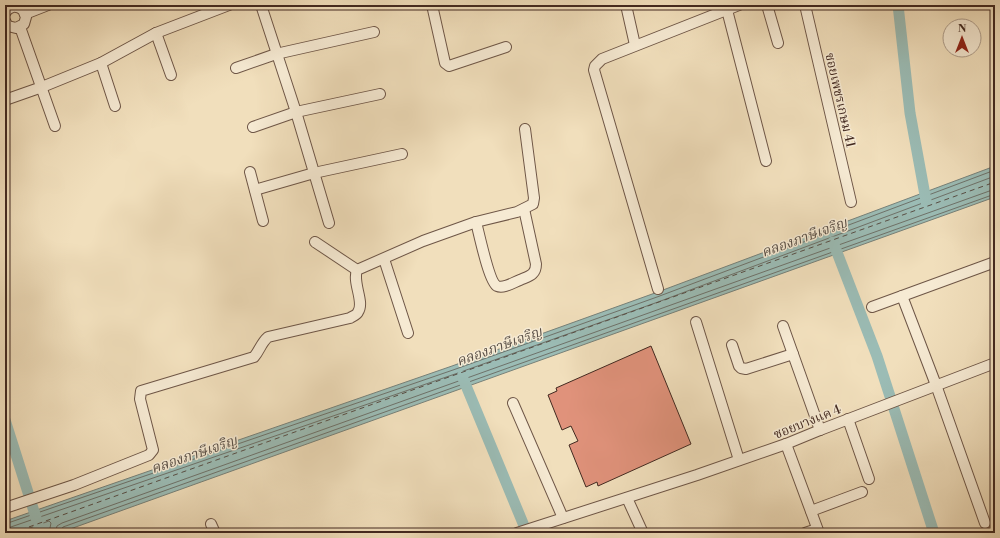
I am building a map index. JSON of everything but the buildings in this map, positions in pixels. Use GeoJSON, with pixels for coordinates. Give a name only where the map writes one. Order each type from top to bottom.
{"type":"FeatureCollection","features":[{"type":"Feature","properties":{"kind":"street"},"geometry":{"type":"LineString","coordinates":[[25,14],[48,5]]}},
{"type":"Feature","properties":{"kind":"street"},"geometry":{"type":"LineString","coordinates":[[5,100],[101,63],[156,33],[229,5]]}},
{"type":"Feature","properties":{"kind":"street"},"geometry":{"type":"LineString","coordinates":[[261,5],[296,112],[329,223]]}},
{"type":"Feature","properties":{"kind":"street"},"geometry":{"type":"LineString","coordinates":[[432,5],[445,63],[450,66],[506,48]]}},
{"type":"Feature","properties":{"kind":"street"},"geometry":{"type":"LineString","coordinates":[[626,5],[635,45]]}},
{"type":"Feature","properties":{"kind":"street"},"geometry":{"type":"LineString","coordinates":[[658,289],[594,66],[602,59],[635,45],[739,5]]}},
{"type":"Feature","properties":{"kind":"street"},"geometry":{"type":"LineString","coordinates":[[767,5],[778,43]]}},
{"type":"Feature","properties":{"kind":"street","name":"ซอยเพชรเกษม 41"},"geometry":{"type":"LineString","coordinates":[[804,5],[851,202]]}},
{"type":"Feature","properties":{"kind":"street"},"geometry":{"type":"LineString","coordinates":[[5,21],[8,26],[12,28],[20,27],[26,21],[23,10],[19,7],[10,8]]}},
{"type":"Feature","properties":{"kind":"street"},"geometry":{"type":"LineString","coordinates":[[727,10],[766,161]]}},
{"type":"Feature","properties":{"kind":"street"},"geometry":{"type":"LineString","coordinates":[[20,27],[55,126]]}},
{"type":"Feature","properties":{"kind":"street"},"geometry":{"type":"LineString","coordinates":[[236,68],[276,54],[374,32]]}},
{"type":"Feature","properties":{"kind":"street"},"geometry":{"type":"LineString","coordinates":[[156,33],[171,75]]}},
{"type":"Feature","properties":{"kind":"street"},"geometry":{"type":"LineString","coordinates":[[101,63],[115,106]]}},
{"type":"Feature","properties":{"kind":"street"},"geometry":{"type":"LineString","coordinates":[[253,127],[296,112],[380,94]]}},
{"type":"Feature","properties":{"kind":"street"},"geometry":{"type":"LineString","coordinates":[[357,270],[423,241],[476,222],[524,209],[532,204],[534,198],[525,129]]}},
{"type":"Feature","properties":{"kind":"street"},"geometry":{"type":"LineString","coordinates":[[255,190],[314,173],[402,154]]}},
{"type":"Feature","properties":{"kind":"street"},"geometry":{"type":"LineString","coordinates":[[250,172],[263,221]]}},
{"type":"Feature","properties":{"kind":"street"},"geometry":{"type":"LineString","coordinates":[[476,222],[481,237],[487,267],[493,282],[496,286],[502,287],[532,275],[536,270],[524,209]]}},
{"type":"Feature","properties":{"kind":"street"},"geometry":{"type":"LineString","coordinates":[[315,242],[357,270]]}},
{"type":"Feature","properties":{"kind":"street"},"geometry":{"type":"LineString","coordinates":[[384,259],[408,333]]}},
{"type":"Feature","properties":{"kind":"street"},"geometry":{"type":"LineString","coordinates":[[872,307],[995,262]]}},
{"type":"Feature","properties":{"kind":"street"},"geometry":{"type":"LineString","coordinates":[[5,508],[74,485],[149,455],[153,450],[140,399],[141,391],[254,357],[259,352],[262,342],[268,337],[350,318],[358,313],[360,307],[355,280],[357,270]]}},
{"type":"Feature","properties":{"kind":"street"},"geometry":{"type":"LineString","coordinates":[[902,296],[936,385],[985,523]]}},
{"type":"Feature","properties":{"kind":"street"},"geometry":{"type":"LineString","coordinates":[[696,322],[739,460]]}},
{"type":"Feature","properties":{"kind":"street"},"geometry":{"type":"LineString","coordinates":[[783,326],[820,430]]}},
{"type":"Feature","properties":{"kind":"street"},"geometry":{"type":"LineString","coordinates":[[732,346],[739,366],[746,369],[793,354]]}},
{"type":"Feature","properties":{"kind":"street","name":"ซอยบางแค 4"},"geometry":{"type":"LineString","coordinates":[[517,533],[786,444],[995,363]]}},
{"type":"Feature","properties":{"kind":"street"},"geometry":{"type":"LineString","coordinates":[[513,403],[563,518]]}},
{"type":"Feature","properties":{"kind":"street"},"geometry":{"type":"LineString","coordinates":[[848,419],[869,479]]}},
{"type":"Feature","properties":{"kind":"street"},"geometry":{"type":"LineString","coordinates":[[786,444],[818,531],[805,533]]}},
{"type":"Feature","properties":{"kind":"street"},"geometry":{"type":"LineString","coordinates":[[811,511],[862,492]]}},
{"type":"Feature","properties":{"kind":"street"},"geometry":{"type":"LineString","coordinates":[[626,498],[642,533]]}},
{"type":"Feature","properties":{"kind":"water"},"geometry":{"type":"Polygon","coordinates":[[[995,166],[995,197],[59,533],[5,533],[5,521],[452,366],[655,293],[995,166]]]}},
{"type":"Feature","properties":{"kind":"waterway"},"geometry":{"type":"LineString","coordinates":[[898,5],[910,113],[927,206]]}},
{"type":"Feature","properties":{"kind":"waterway","name":"คลองภาษีเจริญ"},"geometry":{"type":"LineString","coordinates":[[833,242],[877,356],[934,533]]}},
{"type":"Feature","properties":{"kind":"waterway"},"geometry":{"type":"LineString","coordinates":[[462,376],[527,533]]}},
{"type":"Feature","properties":{"kind":"waterway"},"geometry":{"type":"LineString","coordinates":[[5,420],[38,524]]}},
{"type":"Feature","properties":{"kind":"ferry route"},"geometry":{"type":"LineString","coordinates":[[12,533],[995,182]]}}]}
